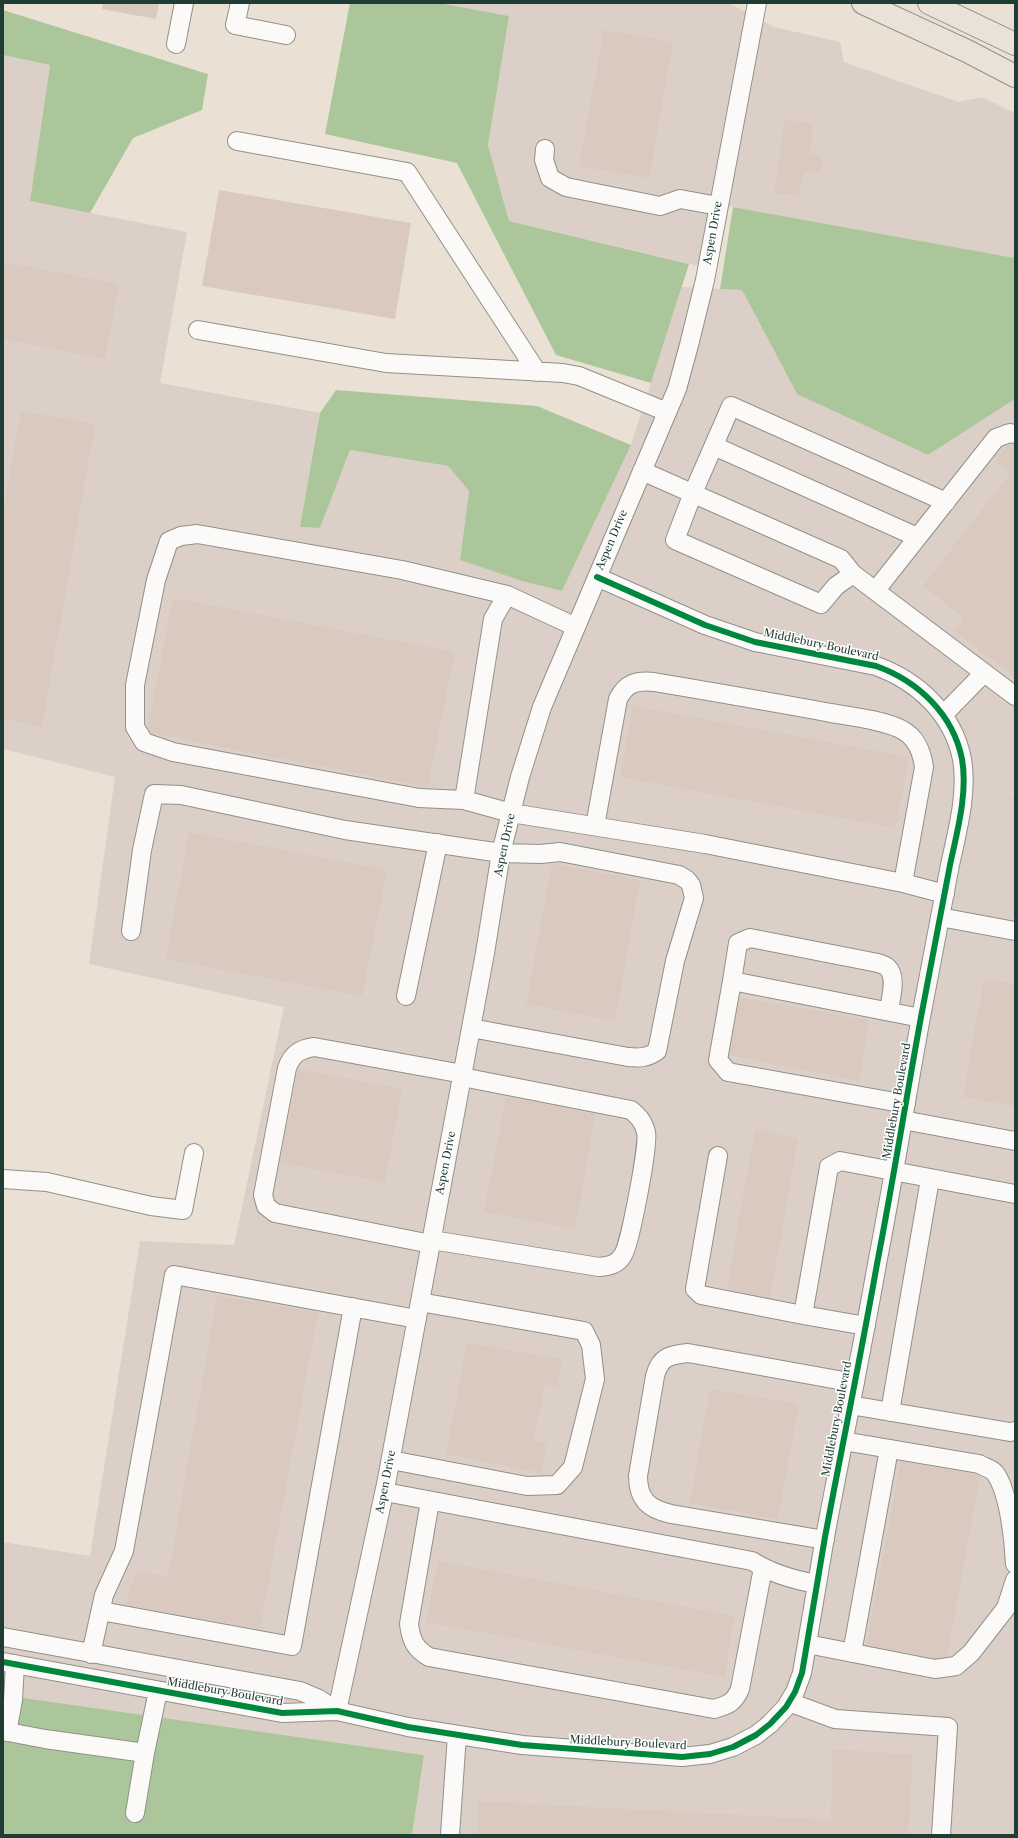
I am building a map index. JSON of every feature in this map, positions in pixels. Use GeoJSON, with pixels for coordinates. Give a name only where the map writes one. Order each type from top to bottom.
{"type":"FeatureCollection","features":[{"type":"Feature","properties":{"kind":"highway"},"geometry":{"type":"LineString","coordinates":[[863,3],[967,51],[1015,76]]}},
{"type":"Feature","properties":{"kind":"highway"},"geometry":{"type":"LineString","coordinates":[[929,3],[1015,44]]}},
{"type":"Feature","properties":{"kind":"street"},"geometry":{"type":"LineString","coordinates":[[176,44],[184,3]]}},
{"type":"Feature","properties":{"kind":"street"},"geometry":{"type":"LineString","coordinates":[[240,3],[235,25],[286,35]]}},
{"type":"Feature","properties":{"kind":"street","name":"Aspen Drive"},"geometry":{"type":"LineString","coordinates":[[337,1711],[385,1492],[471,1028],[501,852],[520,777],[542,707],[677,389],[705,280],[757,3]]}},
{"type":"Feature","properties":{"kind":"street"},"geometry":{"type":"LineString","coordinates":[[238,141],[407,172],[537,372]]}},
{"type":"Feature","properties":{"kind":"street"},"geometry":{"type":"LineString","coordinates":[[545,149],[544,160],[550,178],[566,187],[660,206],[680,199],[718,206]]}},
{"type":"Feature","properties":{"kind":"street"},"geometry":{"type":"LineString","coordinates":[[198,330],[386,363],[579,376],[667,412]]}},
{"type":"Feature","properties":{"kind":"street"},"geometry":{"type":"LineString","coordinates":[[853,574],[836,586],[821,604],[675,540],[693,493],[732,406],[946,502]]}},
{"type":"Feature","properties":{"kind":"street"},"geometry":{"type":"LineString","coordinates":[[876,590],[996,438],[1010,433],[1015,434]]}},
{"type":"Feature","properties":{"kind":"street"},"geometry":{"type":"LineString","coordinates":[[714,446],[917,537]]}},
{"type":"Feature","properties":{"kind":"street"},"geometry":{"type":"LineString","coordinates":[[642,471],[841,559],[853,574],[1015,696]]}},
{"type":"Feature","properties":{"kind":"street"},"geometry":{"type":"LineString","coordinates":[[576,627],[507,595],[402,570],[197,534],[181,536],[169,542],[154,588],[134,685],[135,727],[144,742],[173,752],[419,798],[464,800],[511,813],[706,844],[903,883],[945,894]]}},
{"type":"Feature","properties":{"kind":"street","name":"Middlebury Boulevard"},"geometry":{"type":"LineString","coordinates":[[9,1663],[282,1713],[337,1711],[408,1727],[457,1736],[522,1745],[682,1757],[710,1754],[744,1742],[770,1724],[789,1702],[795,1692],[802,1673],[824,1540],[866,1326],[921,1018],[958,826],[963,776],[958,747],[952,730],[943,715],[925,694],[908,680],[892,672],[876,666],[829,658],[755,642],[705,625],[596,577]]}},
{"type":"Feature","properties":{"kind":"street"},"geometry":{"type":"LineString","coordinates":[[464,800],[493,619],[507,595]]}},
{"type":"Feature","properties":{"kind":"street"},"geometry":{"type":"LineString","coordinates":[[943,715],[984,673]]}},
{"type":"Feature","properties":{"kind":"street"},"geometry":{"type":"LineString","coordinates":[[595,826],[618,699],[624,688],[633,682],[644,680],[845,716],[894,726],[904,730],[912,736],[923,760],[924,767],[903,883]]}},
{"type":"Feature","properties":{"kind":"street"},"geometry":{"type":"LineString","coordinates":[[131,931],[142,850],[154,794],[181,795],[344,830],[501,852],[540,854],[560,852],[679,875],[687,880],[691,885],[694,898],[675,961],[657,1051],[651,1055],[641,1058],[628,1057],[471,1028]]}},
{"type":"Feature","properties":{"kind":"street"},"geometry":{"type":"LineString","coordinates":[[406,996],[438,843]]}},
{"type":"Feature","properties":{"kind":"street"},"geometry":{"type":"LineString","coordinates":[[940,917],[1015,931]]}},
{"type":"Feature","properties":{"kind":"street"},"geometry":{"type":"LineString","coordinates":[[888,1011],[893,983],[892,974],[887,967],[878,963],[750,938],[743,940],[738,943],[718,1060],[728,1072],[905,1112],[1015,1141]]}},
{"type":"Feature","properties":{"kind":"street"},"geometry":{"type":"LineString","coordinates":[[732,982],[921,1018]]}},
{"type":"Feature","properties":{"kind":"street"},"geometry":{"type":"LineString","coordinates":[[319,1047],[462,1075],[631,1110],[642,1119],[646,1133],[646,1150],[628,1240],[623,1255],[613,1265],[599,1267],[431,1242],[275,1213],[266,1206],[263,1195],[287,1068],[290,1060],[296,1053],[305,1049],[319,1047]]}},
{"type":"Feature","properties":{"kind":"street"},"geometry":{"type":"LineString","coordinates":[[3,1179],[47,1182],[151,1206],[183,1210],[194,1153]]}},
{"type":"Feature","properties":{"kind":"street"},"geometry":{"type":"LineString","coordinates":[[718,1156],[695,1289],[701,1295],[866,1326]]}},
{"type":"Feature","properties":{"kind":"street"},"geometry":{"type":"LineString","coordinates":[[803,1315],[829,1167],[840,1161],[1015,1194]]}},
{"type":"Feature","properties":{"kind":"street"},"geometry":{"type":"LineString","coordinates":[[890,1412],[930,1179]]}},
{"type":"Feature","properties":{"kind":"street"},"geometry":{"type":"LineString","coordinates":[[91,1654],[104,1595],[124,1551],[174,1275],[353,1307],[419,1310],[584,1331],[591,1344],[594,1379],[573,1467],[557,1485],[527,1486],[391,1460]]}},
{"type":"Feature","properties":{"kind":"street"},"geometry":{"type":"LineString","coordinates":[[101,1611],[292,1646],[353,1307]]}},
{"type":"Feature","properties":{"kind":"street"},"geometry":{"type":"LineString","coordinates":[[824,1540],[671,1514],[651,1508],[641,1494],[638,1481],[655,1376],[658,1366],[664,1359],[675,1355],[688,1353],[854,1383]]}},
{"type":"Feature","properties":{"kind":"street"},"geometry":{"type":"LineString","coordinates":[[850,1405],[1010,1432],[1015,1431]]}},
{"type":"Feature","properties":{"kind":"street"},"geometry":{"type":"LineString","coordinates":[[843,1441],[979,1464],[994,1472],[1000,1483],[1007,1506],[1014,1544],[1015,1564]]}},
{"type":"Feature","properties":{"kind":"street"},"geometry":{"type":"LineString","coordinates":[[852,1653],[889,1449]]}},
{"type":"Feature","properties":{"kind":"street"},"geometry":{"type":"LineString","coordinates":[[385,1492],[752,1561],[763,1568],[796,1581],[817,1584]]}},
{"type":"Feature","properties":{"kind":"street"},"geometry":{"type":"LineString","coordinates":[[430,1501],[409,1624],[412,1643],[419,1652],[429,1657],[714,1709],[725,1706],[735,1699],[740,1689],[763,1568]]}},
{"type":"Feature","properties":{"kind":"street"},"geometry":{"type":"LineString","coordinates":[[807,1644],[935,1669],[956,1666],[971,1653],[1006,1608],[1015,1580]]}},
{"type":"Feature","properties":{"kind":"street","name":"Middlebury Boulevard"},"geometry":{"type":"LineString","coordinates":[[3,1637],[300,1691],[319,1699],[337,1711]]}},
{"type":"Feature","properties":{"kind":"street"},"geometry":{"type":"LineString","coordinates":[[9,1663],[13,1700],[5,1731],[45,1739],[145,1752]]}},
{"type":"Feature","properties":{"kind":"street"},"geometry":{"type":"LineString","coordinates":[[135,1813],[145,1752],[158,1691]]}},
{"type":"Feature","properties":{"kind":"street"},"geometry":{"type":"LineString","coordinates":[[789,1702],[836,1719],[948,1727],[941,1835]]}},
{"type":"Feature","properties":{"kind":"street"},"geometry":{"type":"LineString","coordinates":[[450,1835],[457,1736]]}},
{"type":"Feature","properties":{"kind":"shaded area"},"geometry":{"type":"Polygon","coordinates":[[[439,3],[729,3],[774,27],[840,42],[844,62],[958,102],[982,97],[1015,113],[1015,258],[723,205],[712,269],[509,221],[488,145],[509,16],[439,3]]]}},
{"type":"Feature","properties":{"kind":"shaded area"},"geometry":{"type":"Polygon","coordinates":[[[3,55],[50,65],[30,201],[187,232],[160,383],[320,413],[300,527],[320,528],[350,450],[448,466],[469,491],[460,560],[562,591],[631,445],[682,287],[742,290],[797,394],[928,455],[1015,399],[1015,792],[1011,793],[1015,794],[1015,1835],[412,1835],[424,1755],[3,1695],[3,1542],[90,1556],[140,1241],[234,1245],[284,1007],[89,964],[115,777],[3,749],[3,55]]]}},
{"type":"Feature","properties":{"kind":"green space"},"geometry":{"type":"Polygon","coordinates":[[[350,3],[439,3],[509,16],[488,145],[509,221],[689,264],[651,383],[556,355],[457,163],[325,134],[350,3]]]}},
{"type":"Feature","properties":{"kind":"green space"},"geometry":{"type":"Polygon","coordinates":[[[3,10],[208,74],[202,110],[133,138],[90,213],[30,201],[50,65],[3,55],[3,10]]]}},
{"type":"Feature","properties":{"kind":"green space"},"geometry":{"type":"Polygon","coordinates":[[[733,207],[1015,258],[1015,399],[928,455],[797,394],[742,290],[720,289],[733,207]]]}},
{"type":"Feature","properties":{"kind":"green space"},"geometry":{"type":"Polygon","coordinates":[[[336,390],[537,406],[631,445],[562,591],[522,581],[460,560],[469,491],[448,466],[350,450],[320,528],[300,527],[320,413],[336,390]]]}},
{"type":"Feature","properties":{"kind":"green space"},"geometry":{"type":"Polygon","coordinates":[[[3,1695],[424,1755],[412,1835],[3,1835],[3,1695]]]}},
{"type":"Feature","properties":{"kind":"building"},"geometry":{"type":"Polygon","coordinates":[[[103,3],[159,3],[156,19],[102,9],[103,3]]]}},
{"type":"Feature","properties":{"kind":"building"},"geometry":{"type":"Polygon","coordinates":[[[604,30],[673,42],[649,178],[579,166],[604,30]]]}},
{"type":"Feature","properties":{"kind":"building"},"geometry":{"type":"Polygon","coordinates":[[[785,119],[814,124],[809,154],[822,156],[820,173],[804,172],[799,196],[774,193],[785,119]]]}},
{"type":"Feature","properties":{"kind":"building"},"geometry":{"type":"Polygon","coordinates":[[[219,190],[411,223],[395,319],[202,286],[219,190]]]}},
{"type":"Feature","properties":{"kind":"building"},"geometry":{"type":"Polygon","coordinates":[[[3,262],[119,284],[105,359],[3,339],[3,262]]]}},
{"type":"Feature","properties":{"kind":"building"},"geometry":{"type":"Polygon","coordinates":[[[21,411],[95,424],[42,727],[3,718],[3,512],[21,411]]]}},
{"type":"Feature","properties":{"kind":"building"},"geometry":{"type":"Polygon","coordinates":[[[1015,444],[1015,677],[954,631],[964,618],[923,586],[1011,472],[996,461],[1006,446],[1015,444]]]}},
{"type":"Feature","properties":{"kind":"building"},"geometry":{"type":"Polygon","coordinates":[[[173,598],[455,652],[428,787],[151,733],[148,728],[173,598]]]}},
{"type":"Feature","properties":{"kind":"building"},"geometry":{"type":"Polygon","coordinates":[[[633,706],[909,757],[896,828],[620,777],[633,706]]]}},
{"type":"Feature","properties":{"kind":"building"},"geometry":{"type":"Polygon","coordinates":[[[189,832],[387,870],[362,996],[166,959],[189,832]]]}},
{"type":"Feature","properties":{"kind":"building"},"geometry":{"type":"Polygon","coordinates":[[[552,864],[640,880],[615,1021],[526,1004],[552,864]]]}},
{"type":"Feature","properties":{"kind":"building"},"geometry":{"type":"Polygon","coordinates":[[[984,979],[1015,984],[1015,1106],[963,1097],[984,979]]]}},
{"type":"Feature","properties":{"kind":"building"},"geometry":{"type":"Polygon","coordinates":[[[740,998],[869,1020],[859,1081],[730,1055],[740,998]]]}},
{"type":"Feature","properties":{"kind":"building"},"geometry":{"type":"Polygon","coordinates":[[[298,1069],[402,1089],[385,1182],[280,1163],[298,1069]]]}},
{"type":"Feature","properties":{"kind":"building"},"geometry":{"type":"Polygon","coordinates":[[[506,1097],[595,1114],[575,1229],[484,1212],[506,1097]]]}},
{"type":"Feature","properties":{"kind":"building"},"geometry":{"type":"Polygon","coordinates":[[[755,1129],[798,1139],[770,1298],[727,1289],[755,1129]]]}},
{"type":"Feature","properties":{"kind":"building"},"geometry":{"type":"Polygon","coordinates":[[[217,1296],[318,1312],[260,1629],[126,1605],[136,1571],[168,1577],[217,1296]]]}},
{"type":"Feature","properties":{"kind":"building"},"geometry":{"type":"Polygon","coordinates":[[[467,1343],[562,1359],[557,1388],[545,1384],[533,1441],[546,1444],[542,1473],[446,1454],[467,1343]]]}},
{"type":"Feature","properties":{"kind":"building"},"geometry":{"type":"Polygon","coordinates":[[[710,1389],[799,1404],[778,1519],[690,1503],[710,1389]]]}},
{"type":"Feature","properties":{"kind":"building"},"geometry":{"type":"Polygon","coordinates":[[[901,1461],[980,1476],[947,1657],[935,1658],[866,1645],[901,1461]]]}},
{"type":"Feature","properties":{"kind":"building"},"geometry":{"type":"Polygon","coordinates":[[[438,1561],[734,1616],[725,1677],[426,1622],[438,1561]]]}},
{"type":"Feature","properties":{"kind":"building"},"geometry":{"type":"Polygon","coordinates":[[[832,1749],[913,1755],[908,1835],[477,1835],[478,1801],[831,1820],[832,1749]]]}},
{"type":"Feature","properties":{"kind":"cycle path"},"geometry":{"type":"LineString","coordinates":[[3,1662],[282,1713],[337,1711],[408,1727],[522,1745],[682,1757],[710,1754],[733,1747],[756,1735],[770,1724],[786,1707],[795,1692],[802,1673],[825,1537],[865,1332],[921,1017],[961,812],[964,785],[962,759],[951,728],[942,714],[919,690],[891,672],[876,666],[755,642],[705,625],[597,577]]}}]}
